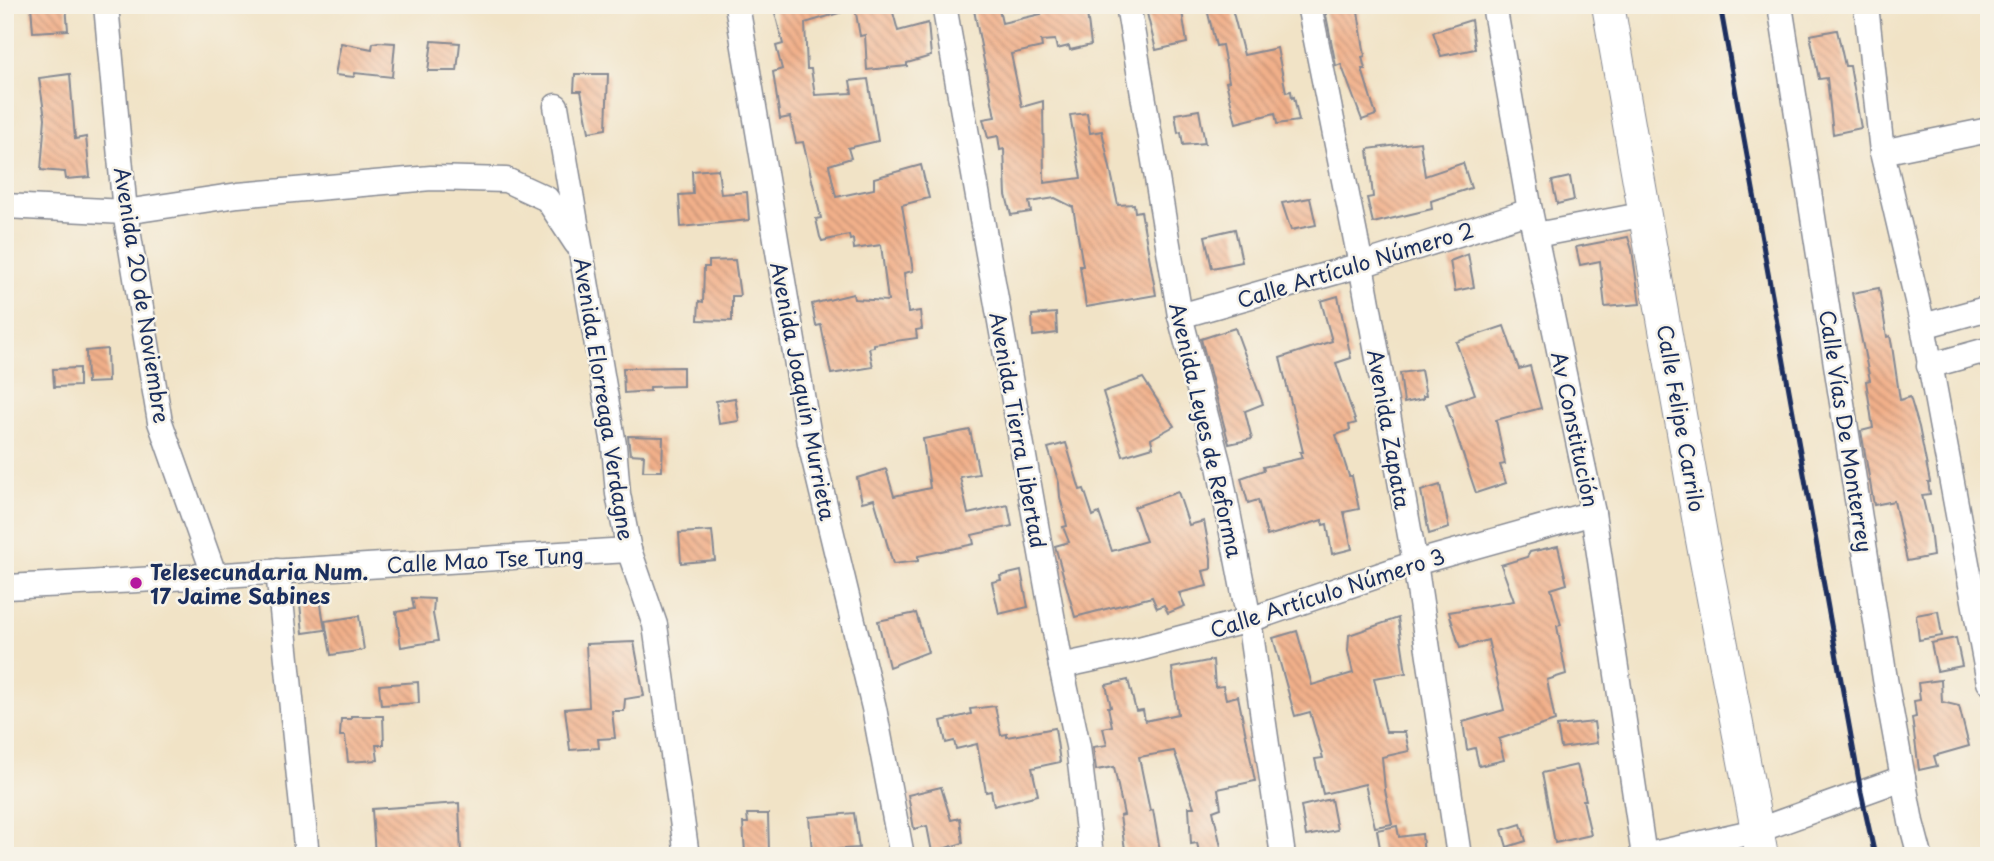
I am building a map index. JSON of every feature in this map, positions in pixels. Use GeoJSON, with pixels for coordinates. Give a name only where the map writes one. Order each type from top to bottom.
{"type":"FeatureCollection","features":[{"type":"Feature","properties":{"kind":"street","name":"Avenida 20 de Noviembre"},"geometry":{"type":"LineString","coordinates":[[106,5],[125,212],[160,422],[215,577]]}},
{"type":"Feature","properties":{"kind":"street","name":"Avenida Joaquín Murrieta"},"geometry":{"type":"LineString","coordinates":[[737,5],[810,443],[874,708],[902,856]]}},
{"type":"Feature","properties":{"kind":"street","name":"Avenida Tierra Libertad"},"geometry":{"type":"LineString","coordinates":[[944,5],[1061,666],[1079,746],[1091,856]]}},
{"type":"Feature","properties":{"kind":"street","name":"Avenida Leyes de Reforma"},"geometry":{"type":"LineString","coordinates":[[1128,5],[1180,316],[1219,466],[1249,620],[1283,856]]}},
{"type":"Feature","properties":{"kind":"street","name":"Avenida Zapata"},"geometry":{"type":"LineString","coordinates":[[1309,5],[1361,265],[1415,563],[1459,856]]}},
{"type":"Feature","properties":{"kind":"street","name":"Av Constitución"},"geometry":{"type":"LineString","coordinates":[[1494,5],[1533,223],[1593,513],[1644,856]]}},
{"type":"Feature","properties":{"kind":"street","name":"Calle Felipe Carrilo"},"geometry":{"type":"LineString","coordinates":[[1608,5],[1759,844]]}},
{"type":"Feature","properties":{"kind":"street","name":"Calle Vías De Monterrey"},"geometry":{"type":"LineString","coordinates":[[1780,5],[1885,679],[1920,856]]}},
{"type":"Feature","properties":{"kind":"street"},"geometry":{"type":"LineString","coordinates":[[1866,5],[1882,152],[1923,327],[1987,668]]}},
{"type":"Feature","properties":{"kind":"street","name":"Avenida Elorreaga Verdagne"},"geometry":{"type":"LineString","coordinates":[[556,106],[614,445],[618,494],[629,550],[655,625],[687,856]]}},
{"type":"Feature","properties":{"kind":"street"},"geometry":{"type":"LineString","coordinates":[[1882,152],[1989,130]]}},
{"type":"Feature","properties":{"kind":"street"},"geometry":{"type":"LineString","coordinates":[[5,206],[125,212],[238,195],[404,180],[506,180],[547,199],[581,250]]}},
{"type":"Feature","properties":{"kind":"street","name":"Calle Artículo Número 2"},"geometry":{"type":"LineString","coordinates":[[1180,316],[1361,265],[1533,223],[1647,214]]}},
{"type":"Feature","properties":{"kind":"street"},"geometry":{"type":"LineString","coordinates":[[1923,327],[1986,309],[1986,354],[1929,366]]}},
{"type":"Feature","properties":{"kind":"street","name":"Calle Artículo Número 3"},"geometry":{"type":"LineString","coordinates":[[1061,666],[1249,620],[1415,563],[1593,513]]}},
{"type":"Feature","properties":{"kind":"street","name":"Calle Mao Tse Tung"},"geometry":{"type":"LineString","coordinates":[[5,587],[215,577],[629,550]]}},
{"type":"Feature","properties":{"kind":"street"},"geometry":{"type":"LineString","coordinates":[[278,571],[307,856]]}},
{"type":"Feature","properties":{"kind":"street"},"geometry":{"type":"LineString","coordinates":[[1644,856],[1759,844],[1903,778]]}},
{"type":"Feature","properties":{"kind":"building"},"geometry":{"type":"Polygon","coordinates":[[[31,5],[66,5],[68,30],[33,32],[31,5]]]}},
{"type":"Feature","properties":{"kind":"building"},"geometry":{"type":"Polygon","coordinates":[[[789,5],[848,5],[849,10],[805,23],[807,69],[811,69],[815,95],[852,93],[850,81],[868,79],[878,141],[848,148],[851,158],[829,165],[836,197],[874,189],[874,178],[921,165],[929,198],[902,205],[913,271],[904,273],[908,313],[920,311],[922,329],[916,330],[917,338],[874,344],[874,347],[869,348],[873,367],[831,374],[821,325],[816,326],[812,304],[853,294],[854,299],[888,301],[881,245],[854,249],[853,239],[850,240],[849,235],[822,241],[816,219],[821,218],[803,142],[796,143],[790,117],[780,119],[773,72],[782,69],[776,46],[783,44],[774,9],[789,5]]]}},
{"type":"Feature","properties":{"kind":"building"},"geometry":{"type":"Polygon","coordinates":[[[864,5],[891,5],[898,31],[928,23],[931,56],[907,63],[907,66],[867,70],[865,35],[860,36],[855,8],[864,5]]]}},
{"type":"Feature","properties":{"kind":"building"},"geometry":{"type":"Polygon","coordinates":[[[973,5],[998,5],[1002,23],[1041,14],[1039,5],[1086,5],[1091,45],[1070,50],[1069,46],[1057,49],[1055,40],[1041,41],[1042,47],[1011,54],[1022,107],[1043,101],[1044,183],[1081,178],[1070,115],[1087,113],[1090,133],[1102,131],[1118,205],[1134,204],[1135,212],[1141,211],[1156,295],[1086,307],[1080,266],[1083,266],[1073,207],[1055,198],[1029,202],[1031,212],[1011,215],[1006,195],[1004,149],[1000,150],[998,136],[988,138],[983,119],[995,117],[973,5]]]}},
{"type":"Feature","properties":{"kind":"building"},"geometry":{"type":"Polygon","coordinates":[[[1145,5],[1181,5],[1187,43],[1156,50],[1145,5]]]}},
{"type":"Feature","properties":{"kind":"building"},"geometry":{"type":"Polygon","coordinates":[[[1206,5],[1231,5],[1244,55],[1277,48],[1286,92],[1291,91],[1292,98],[1294,97],[1299,121],[1277,124],[1275,113],[1236,123],[1226,82],[1229,81],[1222,45],[1216,46],[1206,5]]]}},
{"type":"Feature","properties":{"kind":"building"},"geometry":{"type":"Polygon","coordinates":[[[1324,5],[1357,5],[1365,56],[1362,57],[1365,69],[1362,69],[1376,115],[1362,120],[1341,64],[1336,66],[1324,5]]]}},
{"type":"Feature","properties":{"kind":"building"},"geometry":{"type":"Polygon","coordinates":[[[1471,20],[1475,49],[1441,56],[1433,32],[1471,20]]]}},
{"type":"Feature","properties":{"kind":"building"},"geometry":{"type":"Polygon","coordinates":[[[1837,30],[1845,66],[1850,66],[1861,128],[1833,134],[1827,78],[1819,79],[1810,35],[1837,30]]]}},
{"type":"Feature","properties":{"kind":"building"},"geometry":{"type":"Polygon","coordinates":[[[432,41],[460,43],[457,71],[428,71],[432,41]]]}},
{"type":"Feature","properties":{"kind":"building"},"geometry":{"type":"Polygon","coordinates":[[[341,43],[372,49],[373,43],[395,43],[392,77],[355,73],[354,77],[335,75],[341,43]]]}},
{"type":"Feature","properties":{"kind":"building"},"geometry":{"type":"Polygon","coordinates":[[[70,74],[75,139],[86,137],[90,177],[66,179],[65,172],[41,170],[45,118],[39,78],[70,74]]]}},
{"type":"Feature","properties":{"kind":"building"},"geometry":{"type":"Polygon","coordinates":[[[575,74],[608,74],[606,129],[589,132],[581,91],[574,91],[575,74]]]}},
{"type":"Feature","properties":{"kind":"building"},"geometry":{"type":"Polygon","coordinates":[[[1199,110],[1205,143],[1183,145],[1175,114],[1199,110]]]}},
{"type":"Feature","properties":{"kind":"building"},"geometry":{"type":"Polygon","coordinates":[[[1420,142],[1425,176],[1463,163],[1471,188],[1431,201],[1432,209],[1373,223],[1367,198],[1373,197],[1368,149],[1420,142]]]}},
{"type":"Feature","properties":{"kind":"building"},"geometry":{"type":"Polygon","coordinates":[[[718,169],[721,194],[747,192],[749,220],[681,227],[679,195],[693,194],[692,171],[718,169]]]}},
{"type":"Feature","properties":{"kind":"building"},"geometry":{"type":"Polygon","coordinates":[[[1570,177],[1574,200],[1557,204],[1552,181],[1570,177]]]}},
{"type":"Feature","properties":{"kind":"building"},"geometry":{"type":"Polygon","coordinates":[[[1310,198],[1316,225],[1291,230],[1282,203],[1310,198]]]}},
{"type":"Feature","properties":{"kind":"building"},"geometry":{"type":"Polygon","coordinates":[[[1235,229],[1242,262],[1212,268],[1205,236],[1235,229]]]}},
{"type":"Feature","properties":{"kind":"building"},"geometry":{"type":"Polygon","coordinates":[[[1628,237],[1640,304],[1605,307],[1600,261],[1580,265],[1576,247],[1628,237]]]}},
{"type":"Feature","properties":{"kind":"building"},"geometry":{"type":"Polygon","coordinates":[[[1468,254],[1474,287],[1455,291],[1450,261],[1468,254]]]}},
{"type":"Feature","properties":{"kind":"building"},"geometry":{"type":"Polygon","coordinates":[[[735,260],[740,296],[732,296],[732,321],[698,320],[699,301],[703,302],[704,267],[709,267],[709,261],[735,260]]]}},
{"type":"Feature","properties":{"kind":"building"},"geometry":{"type":"Polygon","coordinates":[[[1879,288],[1900,400],[1910,397],[1930,482],[1930,494],[1922,495],[1933,556],[1907,561],[1894,501],[1874,505],[1861,431],[1873,428],[1866,381],[1870,380],[1852,293],[1879,288]]]}},
{"type":"Feature","properties":{"kind":"building"},"geometry":{"type":"Polygon","coordinates":[[[1338,296],[1351,358],[1336,363],[1356,423],[1349,425],[1350,430],[1336,435],[1349,476],[1352,476],[1359,509],[1344,512],[1352,549],[1332,554],[1327,524],[1323,525],[1322,520],[1267,536],[1258,500],[1248,503],[1241,478],[1264,470],[1263,467],[1302,458],[1300,452],[1303,452],[1280,358],[1332,341],[1321,301],[1338,296]]]}},
{"type":"Feature","properties":{"kind":"building"},"geometry":{"type":"Polygon","coordinates":[[[1056,313],[1057,333],[1033,336],[1032,315],[1056,313]]]}},
{"type":"Feature","properties":{"kind":"building"},"geometry":{"type":"Polygon","coordinates":[[[1504,326],[1519,369],[1530,366],[1541,408],[1496,420],[1505,464],[1500,465],[1506,483],[1476,493],[1446,404],[1475,394],[1456,342],[1504,326]]]}},
{"type":"Feature","properties":{"kind":"building"},"geometry":{"type":"Polygon","coordinates":[[[1235,328],[1263,404],[1245,411],[1252,439],[1229,444],[1201,339],[1235,328]]]}},
{"type":"Feature","properties":{"kind":"building"},"geometry":{"type":"Polygon","coordinates":[[[107,349],[108,382],[87,383],[86,351],[107,349]]]}},
{"type":"Feature","properties":{"kind":"building"},"geometry":{"type":"Polygon","coordinates":[[[683,367],[683,386],[650,387],[650,391],[624,393],[623,368],[683,367]]]}},
{"type":"Feature","properties":{"kind":"building"},"geometry":{"type":"Polygon","coordinates":[[[79,368],[79,386],[54,387],[53,369],[79,368]]]}},
{"type":"Feature","properties":{"kind":"building"},"geometry":{"type":"Polygon","coordinates":[[[1421,370],[1426,396],[1404,403],[1400,373],[1421,370]]]}},
{"type":"Feature","properties":{"kind":"building"},"geometry":{"type":"Polygon","coordinates":[[[1143,378],[1174,426],[1151,439],[1153,447],[1123,456],[1103,392],[1143,378]]]}},
{"type":"Feature","properties":{"kind":"building"},"geometry":{"type":"Polygon","coordinates":[[[735,398],[739,421],[719,424],[716,401],[735,398]]]}},
{"type":"Feature","properties":{"kind":"building"},"geometry":{"type":"Polygon","coordinates":[[[970,430],[979,474],[960,477],[968,514],[1008,505],[1012,526],[972,535],[974,544],[918,556],[918,561],[893,564],[874,499],[862,502],[857,478],[886,469],[894,496],[930,488],[923,439],[970,430]]]}},
{"type":"Feature","properties":{"kind":"building"},"geometry":{"type":"Polygon","coordinates":[[[628,436],[663,437],[662,471],[643,471],[644,455],[630,454],[628,436]]]}},
{"type":"Feature","properties":{"kind":"building"},"geometry":{"type":"Polygon","coordinates":[[[1066,443],[1080,490],[1084,489],[1093,516],[1099,513],[1112,551],[1146,541],[1134,507],[1178,492],[1189,525],[1204,521],[1211,569],[1203,571],[1207,586],[1179,593],[1185,606],[1168,613],[1164,605],[1157,608],[1152,597],[1075,617],[1055,546],[1069,542],[1063,527],[1067,526],[1059,483],[1048,448],[1066,443]]]}},
{"type":"Feature","properties":{"kind":"building"},"geometry":{"type":"Polygon","coordinates":[[[1440,485],[1449,528],[1429,534],[1421,491],[1440,485]]]}},
{"type":"Feature","properties":{"kind":"building"},"geometry":{"type":"Polygon","coordinates":[[[712,531],[715,560],[681,563],[679,533],[712,531]]]}},
{"type":"Feature","properties":{"kind":"building"},"geometry":{"type":"Polygon","coordinates":[[[1558,546],[1567,584],[1551,589],[1561,625],[1557,626],[1566,674],[1547,680],[1555,721],[1499,739],[1504,760],[1479,766],[1475,748],[1467,750],[1463,722],[1504,710],[1488,640],[1460,648],[1449,612],[1514,601],[1501,565],[1527,557],[1530,552],[1558,546]]]}},
{"type":"Feature","properties":{"kind":"building"},"geometry":{"type":"Polygon","coordinates":[[[1021,571],[1028,607],[999,614],[992,582],[1001,580],[1000,576],[1021,571]]]}},
{"type":"Feature","properties":{"kind":"building"},"geometry":{"type":"Polygon","coordinates":[[[319,592],[325,630],[303,633],[299,593],[319,592]]]}},
{"type":"Feature","properties":{"kind":"building"},"geometry":{"type":"Polygon","coordinates":[[[412,598],[434,599],[433,614],[438,641],[401,647],[396,612],[414,609],[412,598]]]}},
{"type":"Feature","properties":{"kind":"building"},"geometry":{"type":"Polygon","coordinates":[[[1938,611],[1942,636],[1919,640],[1916,615],[1938,611]]]}},
{"type":"Feature","properties":{"kind":"building"},"geometry":{"type":"Polygon","coordinates":[[[916,613],[928,652],[889,667],[878,621],[916,613]]]}},
{"type":"Feature","properties":{"kind":"building"},"geometry":{"type":"Polygon","coordinates":[[[359,616],[364,650],[331,655],[325,621],[359,616]]]}},
{"type":"Feature","properties":{"kind":"building"},"geometry":{"type":"Polygon","coordinates":[[[1398,618],[1406,673],[1374,678],[1386,732],[1405,732],[1409,751],[1382,757],[1392,824],[1375,827],[1365,784],[1323,794],[1315,759],[1323,758],[1310,712],[1295,716],[1273,638],[1297,631],[1312,685],[1353,673],[1348,651],[1349,635],[1398,618]]]}},
{"type":"Feature","properties":{"kind":"building"},"geometry":{"type":"Polygon","coordinates":[[[1956,638],[1962,666],[1937,671],[1931,643],[1956,638]]]}},
{"type":"Feature","properties":{"kind":"building"},"geometry":{"type":"Polygon","coordinates":[[[634,642],[644,696],[625,699],[624,711],[612,711],[615,738],[598,739],[599,748],[570,750],[565,709],[589,707],[586,644],[634,642]]]}},
{"type":"Feature","properties":{"kind":"building"},"geometry":{"type":"Polygon","coordinates":[[[1213,660],[1215,687],[1223,686],[1226,699],[1238,696],[1255,781],[1218,789],[1221,808],[1213,811],[1223,856],[1200,856],[1197,843],[1191,844],[1189,807],[1194,807],[1174,751],[1139,757],[1150,811],[1153,810],[1161,856],[1126,856],[1120,816],[1124,815],[1114,767],[1096,770],[1093,747],[1107,745],[1103,728],[1112,726],[1106,685],[1128,680],[1136,711],[1143,710],[1145,721],[1178,714],[1172,668],[1213,660]]]}},
{"type":"Feature","properties":{"kind":"building"},"geometry":{"type":"Polygon","coordinates":[[[1941,680],[1942,702],[1959,706],[1969,746],[1934,756],[1937,766],[1919,770],[1912,718],[1916,717],[1914,701],[1920,700],[1918,683],[1941,680]]]}},
{"type":"Feature","properties":{"kind":"building"},"geometry":{"type":"Polygon","coordinates":[[[418,682],[419,703],[381,705],[379,685],[418,682]]]}},
{"type":"Feature","properties":{"kind":"building"},"geometry":{"type":"Polygon","coordinates":[[[995,706],[1001,735],[1007,734],[1007,737],[1055,728],[1060,762],[1032,768],[1038,795],[994,806],[991,791],[986,792],[977,744],[956,749],[954,741],[946,743],[941,721],[971,714],[970,709],[995,706]]]}},
{"type":"Feature","properties":{"kind":"building"},"geometry":{"type":"Polygon","coordinates":[[[351,716],[383,716],[384,745],[376,745],[378,760],[348,762],[345,736],[340,736],[341,719],[351,719],[351,716]]]}},
{"type":"Feature","properties":{"kind":"building"},"geometry":{"type":"Polygon","coordinates":[[[1594,722],[1597,743],[1561,748],[1557,726],[1594,722]]]}},
{"type":"Feature","properties":{"kind":"building"},"geometry":{"type":"Polygon","coordinates":[[[1577,765],[1591,835],[1555,843],[1542,773],[1577,765]]]}},
{"type":"Feature","properties":{"kind":"building"},"geometry":{"type":"Polygon","coordinates":[[[941,787],[951,820],[960,818],[963,843],[932,852],[927,826],[914,829],[908,795],[941,787]]]}},
{"type":"Feature","properties":{"kind":"building"},"geometry":{"type":"Polygon","coordinates":[[[1331,799],[1337,830],[1306,836],[1301,806],[1331,799]]]}},
{"type":"Feature","properties":{"kind":"building"},"geometry":{"type":"Polygon","coordinates":[[[459,803],[461,856],[375,856],[372,809],[459,803]]]}},
{"type":"Feature","properties":{"kind":"building"},"geometry":{"type":"Polygon","coordinates":[[[854,813],[859,848],[812,851],[809,817],[854,813]]]}},
{"type":"Feature","properties":{"kind":"building"},"geometry":{"type":"Polygon","coordinates":[[[747,814],[768,814],[769,852],[745,853],[743,823],[748,823],[747,814]]]}},
{"type":"Feature","properties":{"kind":"building"},"geometry":{"type":"Polygon","coordinates":[[[1521,824],[1526,841],[1507,847],[1502,830],[1521,824]]]}},
{"type":"Feature","properties":{"kind":"building"},"geometry":{"type":"Polygon","coordinates":[[[1397,826],[1399,837],[1422,834],[1424,856],[1393,856],[1393,852],[1381,854],[1377,830],[1397,826]]]}},
{"type":"Feature","properties":{"kind":"railway"},"geometry":{"type":"LineString","coordinates":[[1720,5],[1861,792],[1875,856]]}},
{"type":"Feature","properties":{"kind":"place","name":"Telesecundaria Num. 17 Jaime Sabines"},"geometry":{"type":"Point","coordinates":[136,583]}}]}
